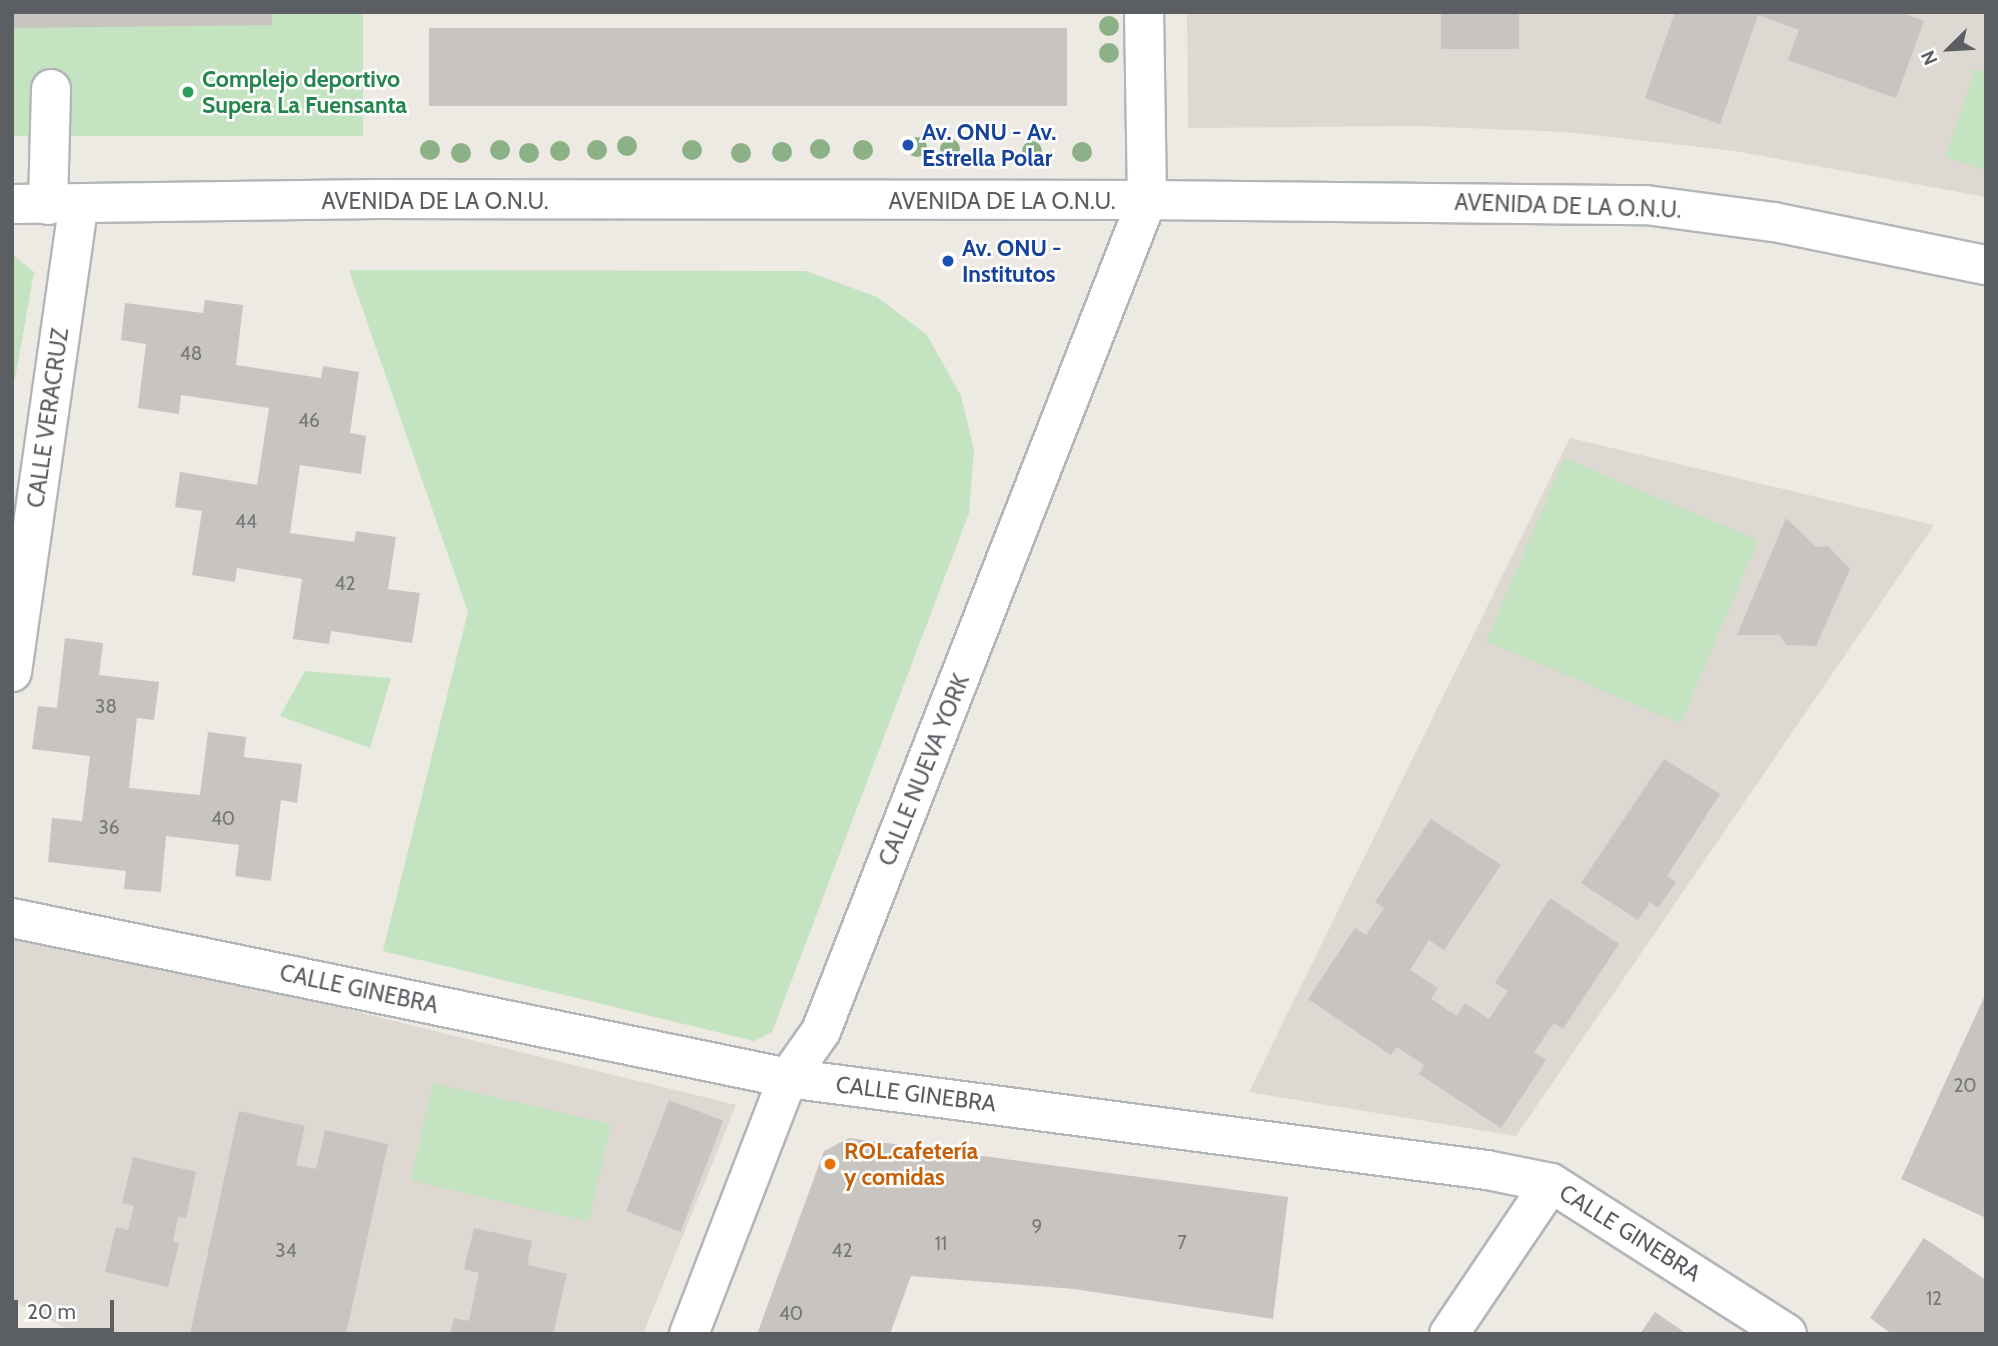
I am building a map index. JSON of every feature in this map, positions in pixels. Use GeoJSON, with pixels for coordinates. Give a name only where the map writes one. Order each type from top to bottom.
{"type":"FeatureCollection","features":[{"type":"Feature","properties":{"kind":"street"},"geometry":{"type":"LineString","coordinates":[[1144,12],[1147,200]]}},
{"type":"Feature","properties":{"kind":"street","name":"CALLE VERACRUZ"},"geometry":{"type":"LineString","coordinates":[[12,672],[46,205],[51,89]]}},
{"type":"Feature","properties":{"kind":"street","name":"AVENIDA DE LA O.N.U."},"geometry":{"type":"LineString","coordinates":[[46,205],[376,200],[1147,200],[1646,205],[1774,222],[1986,265]]}},
{"type":"Feature","properties":{"kind":"street","name":"CALLE NUEVA YORK"},"geometry":{"type":"LineString","coordinates":[[689,1334],[788,1077],[821,1031],[1147,200]]}},
{"type":"Feature","properties":{"kind":"street","name":"CALLE GINEBRA"},"geometry":{"type":"LineString","coordinates":[[12,918],[788,1077],[1487,1170],[1551,1183],[1787,1334]]}},
{"type":"Feature","properties":{"kind":"street"},"geometry":{"type":"LineString","coordinates":[[1449,1334],[1551,1183]]}},
{"type":"Feature","properties":{"kind":"shaded area"},"geometry":{"type":"Polygon","coordinates":[[[1187,12],[1986,12],[1986,197],[1735,151],[1565,132],[1420,126],[1188,128],[1187,12]]]}},
{"type":"Feature","properties":{"kind":"shaded area"},"geometry":{"type":"Polygon","coordinates":[[[1570,438],[1934,525],[1516,1136],[1249,1092],[1570,438]]]}},
{"type":"Feature","properties":{"kind":"shaded area"},"geometry":{"type":"Polygon","coordinates":[[[37,933],[736,1105],[643,1334],[77,1334],[12,1300],[12,939],[37,933]]]}},
{"type":"Feature","properties":{"kind":"green space","name":"Complejo deportivo Supera La Fuensanta"},"geometry":{"type":"Polygon","coordinates":[[[12,12],[363,12],[363,136],[12,136],[12,12]]]}},
{"type":"Feature","properties":{"kind":"green space"},"geometry":{"type":"Polygon","coordinates":[[[1975,69],[1986,72],[1986,171],[1945,157],[1975,69]]]}},
{"type":"Feature","properties":{"kind":"green space"},"geometry":{"type":"Polygon","coordinates":[[[12,254],[34,272],[15,379],[12,379],[12,254]]]}},
{"type":"Feature","properties":{"kind":"green space"},"geometry":{"type":"Polygon","coordinates":[[[349,270],[806,271],[877,297],[927,335],[961,396],[974,450],[969,513],[772,1032],[754,1041],[383,951],[468,612],[349,270]]]}},
{"type":"Feature","properties":{"kind":"green space"},"geometry":{"type":"Polygon","coordinates":[[[1564,458],[1758,540],[1680,724],[1486,641],[1564,458]]]}},
{"type":"Feature","properties":{"kind":"green space"},"geometry":{"type":"Polygon","coordinates":[[[305,671],[391,678],[370,748],[280,716],[305,671]]]}},
{"type":"Feature","properties":{"kind":"green space"},"geometry":{"type":"Polygon","coordinates":[[[433,1083],[611,1124],[589,1222],[411,1180],[433,1083]]]}},
{"type":"Feature","properties":{"kind":"building"},"geometry":{"type":"Polygon","coordinates":[[[12,12],[272,12],[272,25],[12,28],[12,12]]]}},
{"type":"Feature","properties":{"kind":"building"},"geometry":{"type":"Polygon","coordinates":[[[1441,12],[1519,12],[1519,49],[1441,49],[1441,12]]]}},
{"type":"Feature","properties":{"kind":"building"},"geometry":{"type":"Polygon","coordinates":[[[1675,12],[1900,12],[1924,21],[1896,98],[1788,60],[1799,30],[1758,15],[1720,124],[1645,98],[1675,12]]]}},
{"type":"Feature","properties":{"kind":"building"},"geometry":{"type":"Polygon","coordinates":[[[429,28],[1067,28],[1067,106],[429,106],[429,28]]]}},
{"type":"Feature","properties":{"kind":"building"},"geometry":{"type":"Polygon","coordinates":[[[205,300],[243,305],[236,365],[321,378],[323,366],[359,372],[350,433],[366,436],[361,474],[300,465],[290,533],[354,542],[356,531],[396,537],[388,589],[420,593],[412,643],[331,631],[329,644],[293,639],[302,579],[237,568],[235,582],[192,575],[202,511],[175,507],[180,472],[257,485],[269,408],[181,395],[179,414],[138,408],[146,344],[121,340],[125,303],[203,313],[205,300]]]}},
{"type":"Feature","properties":{"kind":"building"},"geometry":{"type":"Polygon","coordinates":[[[1786,518],[1816,547],[1828,546],[1850,569],[1816,646],[1786,645],[1780,635],[1737,635],[1786,518]]]}},
{"type":"Feature","properties":{"kind":"building"},"geometry":{"type":"Polygon","coordinates":[[[65,638],[103,643],[99,675],[159,682],[154,720],[137,718],[129,788],[200,795],[208,732],[246,737],[244,757],[302,764],[297,803],[281,800],[271,881],[235,876],[239,845],[166,836],[161,892],[124,889],[126,871],[48,862],[52,818],[82,821],[90,756],[32,749],[38,706],[57,708],[65,638]]]}},
{"type":"Feature","properties":{"kind":"building"},"geometry":{"type":"Polygon","coordinates":[[[1664,759],[1720,794],[1667,876],[1676,882],[1658,908],[1650,902],[1638,920],[1581,883],[1664,759]]]}},
{"type":"Feature","properties":{"kind":"building"},"geometry":{"type":"Polygon","coordinates":[[[1431,819],[1501,865],[1444,950],[1429,940],[1410,970],[1438,988],[1431,999],[1457,1016],[1465,1003],[1489,1019],[1508,991],[1495,983],[1550,898],[1619,944],[1563,1029],[1554,1023],[1534,1052],[1546,1060],[1501,1128],[1419,1074],[1424,1065],[1397,1047],[1391,1055],[1308,999],[1355,928],[1366,935],[1384,908],[1375,902],[1431,819]]]}},
{"type":"Feature","properties":{"kind":"building"},"geometry":{"type":"Polygon","coordinates":[[[1986,993],[1986,1218],[1901,1179],[1986,993]]]}},
{"type":"Feature","properties":{"kind":"building"},"geometry":{"type":"Polygon","coordinates":[[[669,1100],[723,1121],[681,1232],[626,1211],[669,1100]]]}},
{"type":"Feature","properties":{"kind":"building"},"geometry":{"type":"Polygon","coordinates":[[[239,1111],[305,1126],[296,1165],[316,1169],[325,1130],[388,1144],[346,1334],[190,1334],[239,1111]]]}},
{"type":"Feature","properties":{"kind":"building"},"geometry":{"type":"Polygon","coordinates":[[[849,1138],[1288,1197],[1273,1319],[1074,1289],[911,1276],[890,1334],[757,1334],[824,1151],[849,1138]]]}},
{"type":"Feature","properties":{"kind":"building"},"geometry":{"type":"Polygon","coordinates":[[[133,1157],[196,1172],[186,1218],[178,1217],[173,1241],[179,1243],[168,1287],[105,1272],[116,1227],[128,1230],[134,1206],[122,1203],[133,1157]]]}},
{"type":"Feature","properties":{"kind":"building"},"geometry":{"type":"Polygon","coordinates":[[[474,1228],[532,1241],[527,1265],[567,1274],[553,1334],[450,1334],[454,1318],[469,1321],[479,1273],[464,1269],[474,1228]]]}},
{"type":"Feature","properties":{"kind":"building"},"geometry":{"type":"Polygon","coordinates":[[[1924,1238],[1986,1280],[1986,1334],[1892,1334],[1870,1318],[1924,1238]]]}},
{"type":"Feature","properties":{"kind":"building"},"geometry":{"type":"Polygon","coordinates":[[[1655,1312],[1687,1334],[1640,1334],[1655,1312]]]}},
{"type":"Feature","properties":{"kind":"place","name":"Complejo deportivo Supera La Fuensanta"},"geometry":{"type":"Point","coordinates":[188,92]}},
{"type":"Feature","properties":{"kind":"place","name":"Av. ONU - Av. Estrella Polar"},"geometry":{"type":"Point","coordinates":[908,145]}},
{"type":"Feature","properties":{"kind":"place","name":"Av. ONU - Institutos"},"geometry":{"type":"Point","coordinates":[948,261]}},
{"type":"Feature","properties":{"kind":"place","name":"ROL.cafetería y comidas"},"geometry":{"type":"Point","coordinates":[830,1164]}}]}
